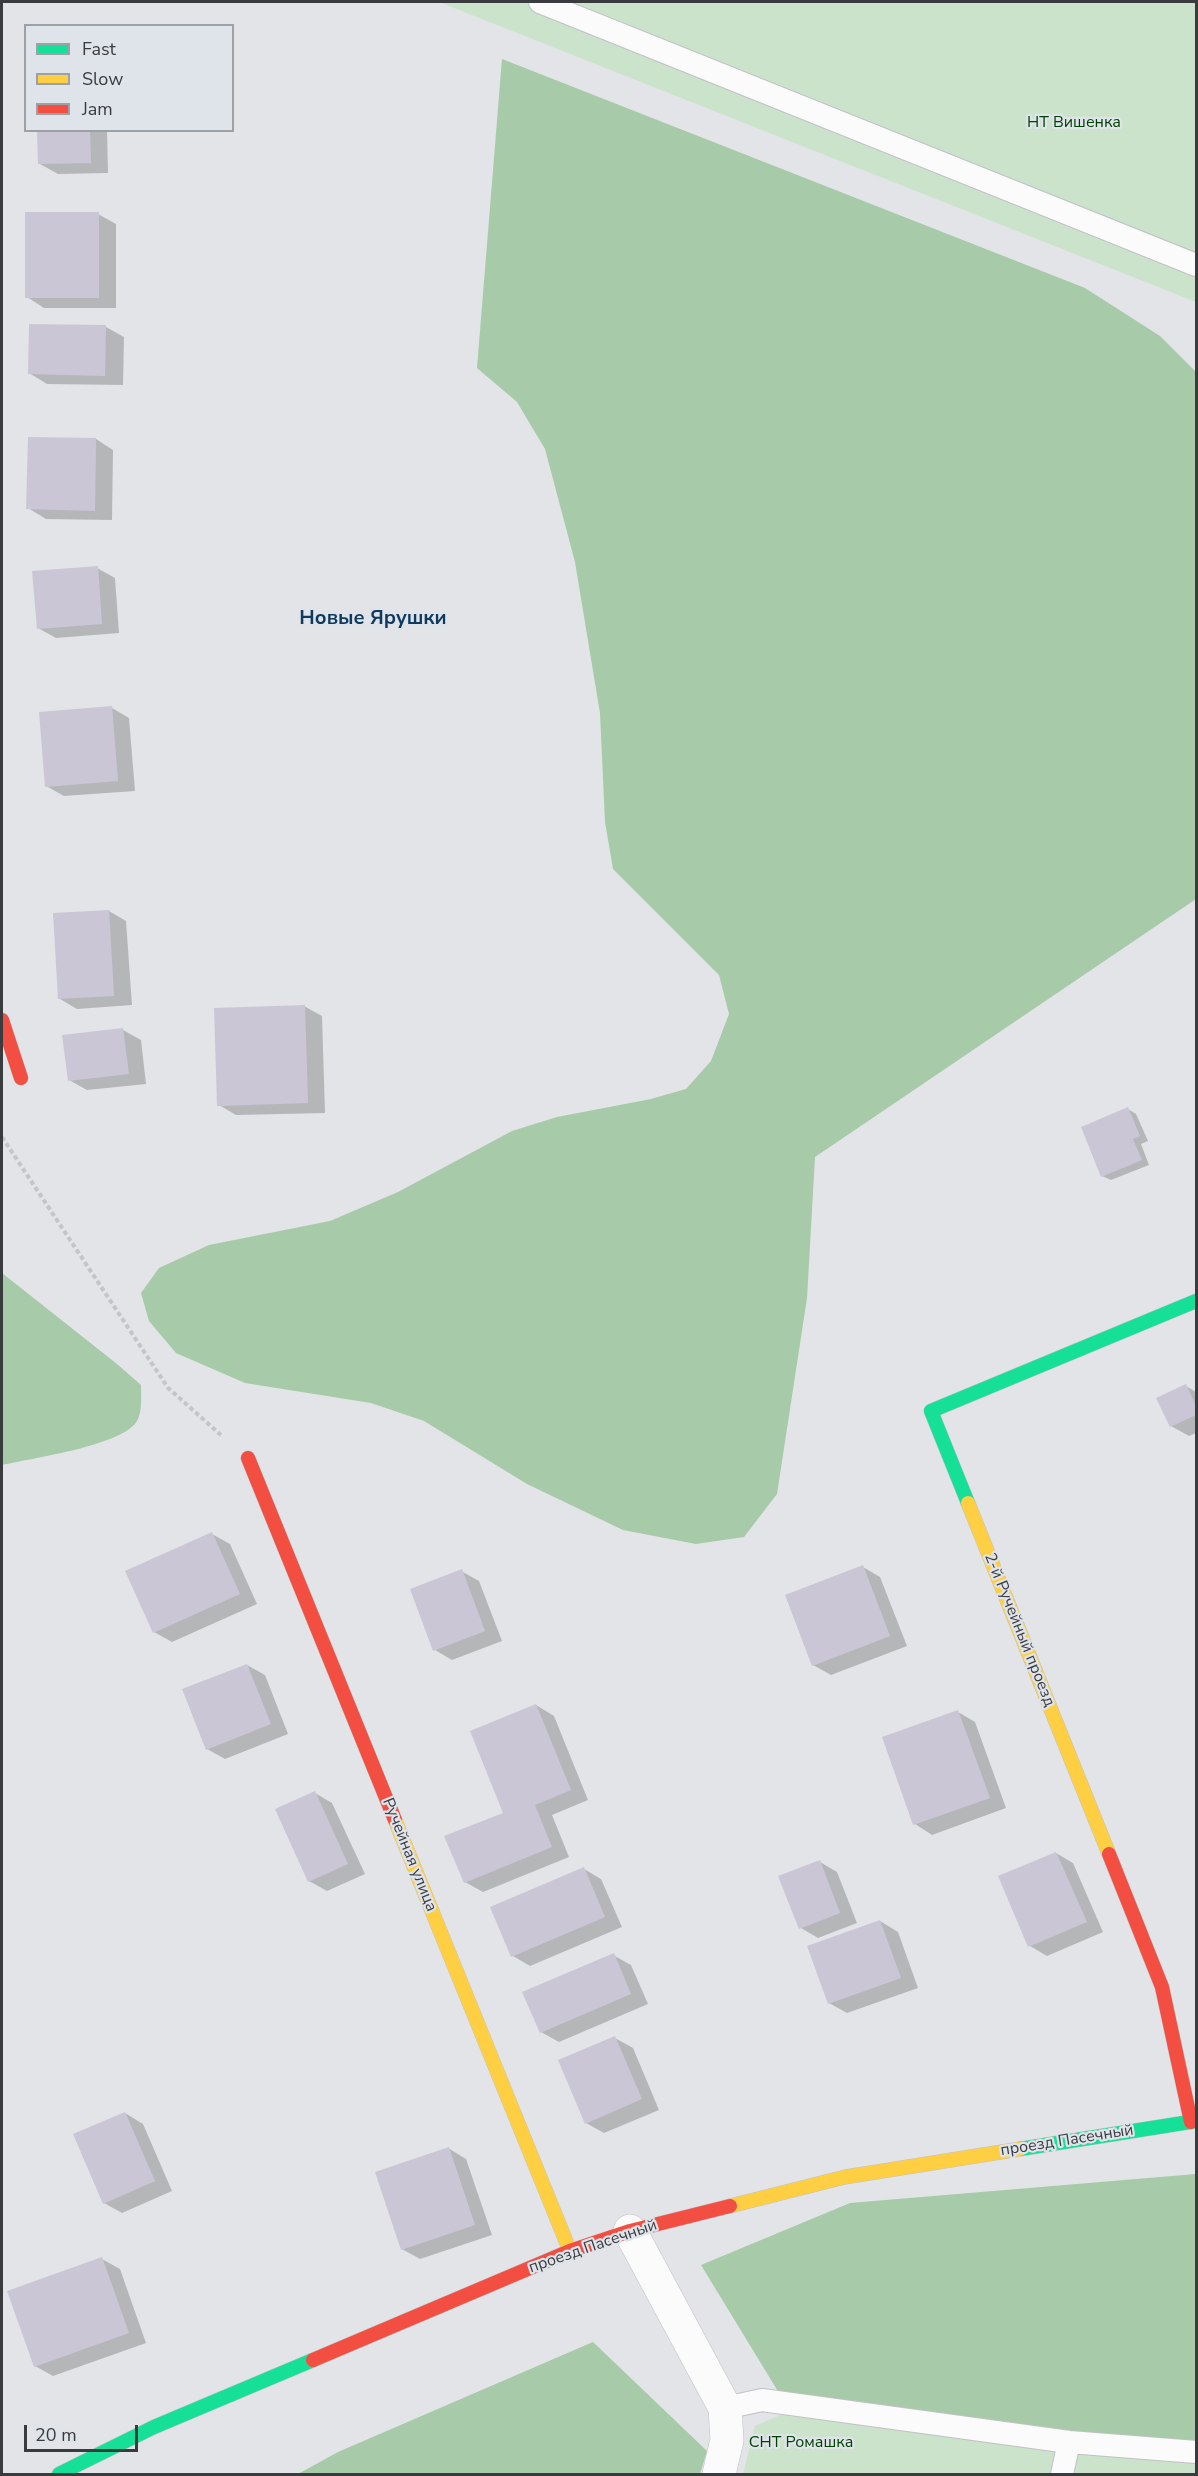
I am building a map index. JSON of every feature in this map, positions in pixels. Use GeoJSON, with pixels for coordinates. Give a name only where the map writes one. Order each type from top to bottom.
{"type":"FeatureCollection","features":[{"type":"Feature","properties":{"kind":"street"},"geometry":{"type":"LineString","coordinates":[[2,1020],[21,1078]]}},
{"type":"Feature","properties":{"kind":"street","name":"2-й Ручейный проезд"},"geometry":{"type":"LineString","coordinates":[[1194,2121],[1162,1987],[931,1410],[1197,1301]]}},
{"type":"Feature","properties":{"kind":"street","name":"Ручейная улица"},"geometry":{"type":"LineString","coordinates":[[248,1458],[570,2251]]}},
{"type":"Feature","properties":{"kind":"street","name":"проезд Пасечный"},"geometry":{"type":"LineString","coordinates":[[59,2475],[154,2427],[570,2251],[630,2231],[845,2177],[1194,2121]]}},
{"type":"Feature","properties":{"kind":"street"},"geometry":{"type":"LineString","coordinates":[[630,2231],[725,2408],[727,2440],[719,2475]]}},
{"type":"Feature","properties":{"kind":"lane"},"geometry":{"type":"LineString","coordinates":[[540,2],[1197,265]]}},
{"type":"Feature","properties":{"kind":"lane"},"geometry":{"type":"LineString","coordinates":[[725,2408],[762,2400],[1070,2442],[1197,2452]]}},
{"type":"Feature","properties":{"kind":"lane"},"geometry":{"type":"LineString","coordinates":[[1062,2475],[1070,2442]]}},
{"type":"Feature","properties":{"kind":"path"},"geometry":{"type":"LineString","coordinates":[[2,1137],[168,1388],[248,1458]]}},
{"type":"Feature","properties":{"kind":"green space","name":"НТ Вишенка"},"geometry":{"type":"Polygon","coordinates":[[[439,2],[1196,2],[1196,302],[439,2]]]}},
{"type":"Feature","properties":{"kind":"green space"},"geometry":{"type":"Polygon","coordinates":[[[502,59],[1085,288],[1160,336],[1196,372],[1196,899],[815,1157],[807,1298],[777,1494],[744,1537],[696,1544],[623,1530],[527,1484],[424,1421],[371,1403],[245,1383],[176,1353],[149,1321],[141,1293],[159,1268],[209,1245],[330,1221],[398,1192],[512,1131],[557,1117],[651,1099],[686,1089],[711,1061],[729,1014],[719,975],[613,869],[605,822],[600,713],[575,562],[545,449],[517,402],[477,368],[502,59]]]}},
{"type":"Feature","properties":{"kind":"green space"},"geometry":{"type":"Polygon","coordinates":[[[2,1273],[141,1385],[140,1412],[134,1425],[108,1440],[2,1465],[2,1273]]]}},
{"type":"Feature","properties":{"kind":"green space"},"geometry":{"type":"Polygon","coordinates":[[[1196,2174],[1196,2446],[790,2411],[701,2265],[850,2203],[1196,2174]]]}},
{"type":"Feature","properties":{"kind":"green space"},"geometry":{"type":"Polygon","coordinates":[[[593,2342],[707,2451],[700,2474],[298,2474],[338,2452],[593,2342]]]}},
{"type":"Feature","properties":{"kind":"green space","name":"СНТ Ромашка"},"geometry":{"type":"Polygon","coordinates":[[[790,2411],[1196,2446],[1196,2474],[743,2474],[755,2426],[790,2411]]]}},
{"type":"Feature","properties":{"kind":"building"},"geometry":{"type":"Polygon","coordinates":[[[37,132],[90,132],[91,163],[38,164],[37,132]]]}},
{"type":"Feature","properties":{"kind":"building"},"geometry":{"type":"Polygon","coordinates":[[[25,212],[99,212],[99,298],[25,298],[25,212]]]}},
{"type":"Feature","properties":{"kind":"building"},"geometry":{"type":"Polygon","coordinates":[[[29,324],[106,325],[105,376],[28,374],[29,324]]]}},
{"type":"Feature","properties":{"kind":"building"},"geometry":{"type":"Polygon","coordinates":[[[28,437],[96,438],[95,511],[26,509],[28,437]]]}},
{"type":"Feature","properties":{"kind":"building"},"geometry":{"type":"Polygon","coordinates":[[[98,566],[102,624],[37,629],[32,571],[98,566]]]}},
{"type":"Feature","properties":{"kind":"building"},"geometry":{"type":"Polygon","coordinates":[[[112,706],[118,781],[45,787],[39,712],[112,706]]]}},
{"type":"Feature","properties":{"kind":"building"},"geometry":{"type":"Polygon","coordinates":[[[109,910],[114,996],[58,999],[53,913],[109,910]]]}},
{"type":"Feature","properties":{"kind":"building"},"geometry":{"type":"Polygon","coordinates":[[[305,1005],[308,1103],[217,1106],[214,1008],[305,1005]]]}},
{"type":"Feature","properties":{"kind":"building"},"geometry":{"type":"Polygon","coordinates":[[[123,1028],[129,1074],[68,1081],[62,1035],[123,1028]]]}},
{"type":"Feature","properties":{"kind":"building"},"geometry":{"type":"Polygon","coordinates":[[[1128,1107],[1140,1136],[1133,1139],[1142,1160],[1101,1177],[1081,1127],[1128,1107]]]}},
{"type":"Feature","properties":{"kind":"building"},"geometry":{"type":"Polygon","coordinates":[[[1186,1384],[1196,1406],[1196,1415],[1170,1427],[1156,1398],[1186,1384]]]}},
{"type":"Feature","properties":{"kind":"building"},"geometry":{"type":"Polygon","coordinates":[[[212,1532],[240,1594],[153,1633],[125,1571],[212,1532]]]}},
{"type":"Feature","properties":{"kind":"building"},"geometry":{"type":"Polygon","coordinates":[[[863,1565],[890,1636],[812,1666],[785,1595],[863,1565]]]}},
{"type":"Feature","properties":{"kind":"building"},"geometry":{"type":"Polygon","coordinates":[[[462,1569],[485,1631],[433,1651],[410,1589],[462,1569]]]}},
{"type":"Feature","properties":{"kind":"building"},"geometry":{"type":"Polygon","coordinates":[[[247,1664],[271,1724],[206,1750],[182,1689],[247,1664]]]}},
{"type":"Feature","properties":{"kind":"building"},"geometry":{"type":"Polygon","coordinates":[[[536,1704],[571,1790],[535,1805],[552,1847],[464,1883],[444,1836],[503,1813],[470,1731],[536,1704]]]}},
{"type":"Feature","properties":{"kind":"building"},"geometry":{"type":"Polygon","coordinates":[[[958,1710],[990,1798],[913,1825],[882,1737],[958,1710]]]}},
{"type":"Feature","properties":{"kind":"building"},"geometry":{"type":"Polygon","coordinates":[[[315,1791],[348,1864],[308,1882],[275,1809],[315,1791]]]}},
{"type":"Feature","properties":{"kind":"building"},"geometry":{"type":"Polygon","coordinates":[[[1056,1852],[1087,1922],[1028,1947],[998,1876],[1056,1852]]]}},
{"type":"Feature","properties":{"kind":"building"},"geometry":{"type":"Polygon","coordinates":[[[820,1860],[840,1913],[799,1929],[778,1876],[820,1860]]]}},
{"type":"Feature","properties":{"kind":"building"},"geometry":{"type":"Polygon","coordinates":[[[584,1867],[605,1917],[511,1957],[490,1907],[584,1867]]]}},
{"type":"Feature","properties":{"kind":"building"},"geometry":{"type":"Polygon","coordinates":[[[880,1920],[901,1978],[828,2004],[807,1946],[880,1920]]]}},
{"type":"Feature","properties":{"kind":"building"},"geometry":{"type":"Polygon","coordinates":[[[614,1953],[631,1994],[540,2033],[522,1992],[614,1953]]]}},
{"type":"Feature","properties":{"kind":"building"},"geometry":{"type":"Polygon","coordinates":[[[615,2036],[642,2099],[585,2124],[558,2060],[615,2036]]]}},
{"type":"Feature","properties":{"kind":"building"},"geometry":{"type":"Polygon","coordinates":[[[125,2112],[155,2181],[103,2204],[73,2134],[125,2112]]]}},
{"type":"Feature","properties":{"kind":"building"},"geometry":{"type":"Polygon","coordinates":[[[449,2147],[475,2225],[401,2250],[375,2172],[449,2147]]]}},
{"type":"Feature","properties":{"kind":"building"},"geometry":{"type":"Polygon","coordinates":[[[102,2257],[129,2333],[34,2367],[7,2291],[102,2257]]]}},
{"type":"Feature","properties":{"kind":"traffic: fast"},"geometry":{"type":"LineString","coordinates":[[968,1503],[931,1411],[1196,1301]]}},
{"type":"Feature","properties":{"kind":"traffic: fast"},"geometry":{"type":"LineString","coordinates":[[1020,2149],[1196,2121]]}},
{"type":"Feature","properties":{"kind":"traffic: fast"},"geometry":{"type":"LineString","coordinates":[[59,2474],[154,2427],[313,2360]]}},
{"type":"Feature","properties":{"kind":"traffic: slow"},"geometry":{"type":"LineString","coordinates":[[968,1503],[1109,1854]]}},
{"type":"Feature","properties":{"kind":"traffic: slow"},"geometry":{"type":"LineString","coordinates":[[395,1820],[570,2251]]}},
{"type":"Feature","properties":{"kind":"traffic: slow"},"geometry":{"type":"LineString","coordinates":[[730,2206],[845,2177],[1020,2149]]}},
{"type":"Feature","properties":{"kind":"traffic: jam"},"geometry":{"type":"LineString","coordinates":[[2,1020],[21,1078]]}},
{"type":"Feature","properties":{"kind":"traffic: jam"},"geometry":{"type":"LineString","coordinates":[[248,1458],[395,1820]]}},
{"type":"Feature","properties":{"kind":"traffic: jam"},"geometry":{"type":"LineString","coordinates":[[1109,1854],[1162,1987],[1191,2122]]}},
{"type":"Feature","properties":{"kind":"traffic: jam"},"geometry":{"type":"LineString","coordinates":[[313,2360],[570,2251],[630,2231],[730,2206]]}},
{"type":"Feature","properties":{"kind":"district","name":"Новые Ярушки"},"geometry":{"type":"Point","coordinates":[373,619]}}]}
